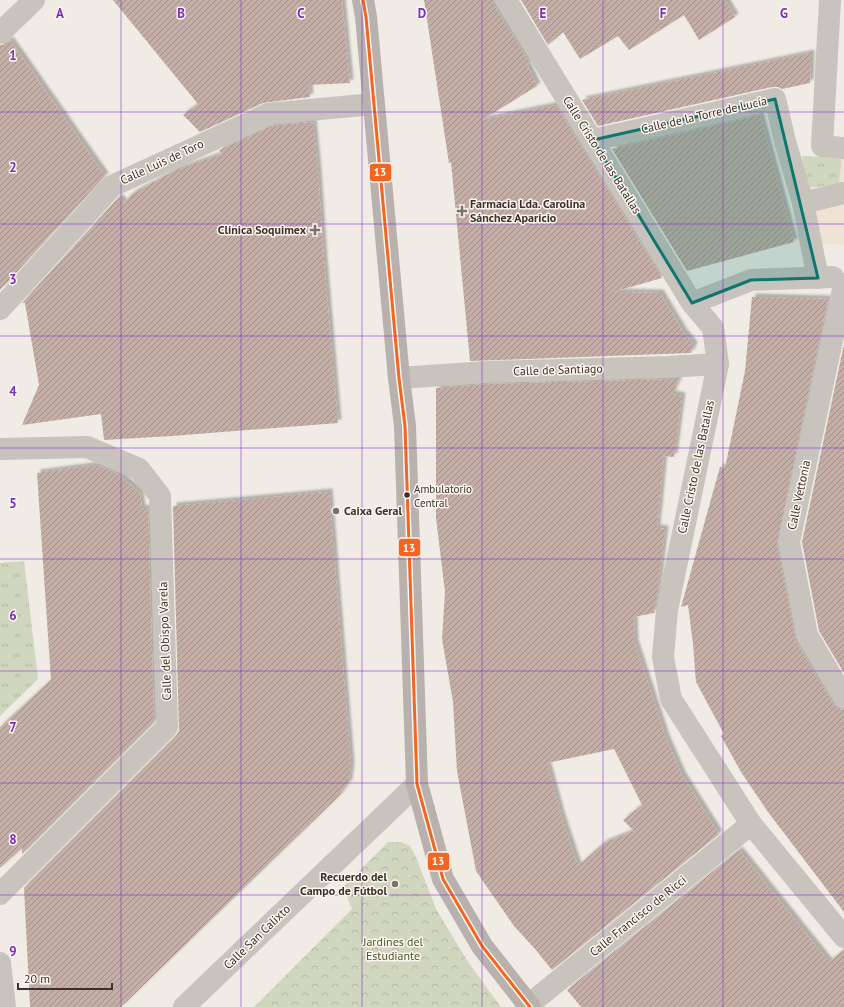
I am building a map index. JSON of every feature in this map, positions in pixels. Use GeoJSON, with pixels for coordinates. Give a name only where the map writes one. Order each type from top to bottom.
{"type":"FeatureCollection","features":[{"type":"Feature","properties":{"kind":"main road"},"geometry":{"type":"LineString","coordinates":[[367,6],[373,104],[399,378],[405,426],[417,784],[443,879],[482,946],[528,1006]]}},
{"type":"Feature","properties":{"kind":"street"},"geometry":{"type":"LineString","coordinates":[[0,33],[34,0]]}},
{"type":"Feature","properties":{"kind":"street","name":"Calle Cristo de las Batallas"},"geometry":{"type":"LineString","coordinates":[[506,0],[692,303],[713,328],[718,364],[667,610],[663,656],[671,699],[751,824],[844,937]]}},
{"type":"Feature","properties":{"kind":"street"},"geometry":{"type":"LineString","coordinates":[[830,0],[822,146],[844,148]]}},
{"type":"Feature","properties":{"kind":"street","name":"Calle de la Torre de Lucía"},"geometry":{"type":"LineString","coordinates":[[593,140],[775,99],[785,141],[803,203],[818,278]]}},
{"type":"Feature","properties":{"kind":"street","name":"Calle Luis de Toro"},"geometry":{"type":"LineString","coordinates":[[0,308],[112,186],[268,114],[373,104]]}},
{"type":"Feature","properties":{"kind":"street"},"geometry":{"type":"LineString","coordinates":[[803,203],[844,193]]}},
{"type":"Feature","properties":{"kind":"street"},"geometry":{"type":"LineString","coordinates":[[692,303],[751,280],[844,277]]}},
{"type":"Feature","properties":{"kind":"street","name":"Calle Vettonia"},"geometry":{"type":"LineString","coordinates":[[844,284],[789,542],[807,635],[844,698]]}},
{"type":"Feature","properties":{"kind":"street","name":"Calle de Santiago"},"geometry":{"type":"LineString","coordinates":[[399,378],[487,372],[668,367],[718,364]]}},
{"type":"Feature","properties":{"kind":"street","name":"Calle del Obispo Varela"},"geometry":{"type":"LineString","coordinates":[[0,449],[87,447],[139,469],[160,496],[167,727],[0,894]]}},
{"type":"Feature","properties":{"kind":"street","name":"Calle San Calixto"},"geometry":{"type":"LineString","coordinates":[[184,1007],[417,784]]}},
{"type":"Feature","properties":{"kind":"street","name":"Calle Francisco de Ricci"},"geometry":{"type":"LineString","coordinates":[[528,1006],[751,824]]}},
{"type":"Feature","properties":{"kind":"street"},"geometry":{"type":"LineString","coordinates":[[0,963],[5,1007]]}},
{"type":"Feature","properties":{"kind":"highlighted area"},"geometry":{"type":"Polygon","coordinates":[[[775,99],[818,278],[751,280],[692,303],[593,140],[775,99]]]}},
{"type":"Feature","properties":{"kind":"green space"},"geometry":{"type":"Polygon","coordinates":[[[802,156],[842,158],[839,185],[807,188],[802,156]]]}},
{"type":"Feature","properties":{"kind":"green space"},"geometry":{"type":"Polygon","coordinates":[[[24,561],[38,679],[0,716],[0,563],[24,561]]]}},
{"type":"Feature","properties":{"kind":"green space","name":"Jardines del Estudiante"},"geometry":{"type":"Polygon","coordinates":[[[388,842],[401,842],[410,846],[416,857],[436,909],[470,965],[501,1007],[254,1007],[352,909],[343,887],[388,842]]]}},
{"type":"Feature","properties":{"kind":"shaded area"},"geometry":{"type":"Polygon","coordinates":[[[842,158],[844,158],[844,245],[820,243],[807,188],[839,185],[842,158]]]}},
{"type":"Feature","properties":{"kind":"building"},"geometry":{"type":"Polygon","coordinates":[[[113,0],[342,0],[350,83],[309,85],[310,97],[263,103],[200,132],[183,115],[198,104],[113,0]]]}},
{"type":"Feature","properties":{"kind":"building"},"geometry":{"type":"Polygon","coordinates":[[[424,0],[494,0],[495,7],[529,62],[527,65],[537,86],[482,120],[556,105],[662,278],[613,292],[660,293],[684,333],[694,345],[691,353],[470,361],[451,162],[449,163],[424,0]]]}},
{"type":"Feature","properties":{"kind":"building"},"geometry":{"type":"Polygon","coordinates":[[[521,0],[725,0],[735,17],[699,40],[684,15],[629,50],[618,36],[580,59],[563,32],[548,45],[521,0]]]}},
{"type":"Feature","properties":{"kind":"building"},"geometry":{"type":"Polygon","coordinates":[[[10,40],[105,176],[0,290],[0,45],[3,45],[10,40]]]}},
{"type":"Feature","properties":{"kind":"building"},"geometry":{"type":"Polygon","coordinates":[[[811,53],[810,83],[782,89],[772,87],[598,126],[582,100],[811,53]]]}},
{"type":"Feature","properties":{"kind":"building"},"geometry":{"type":"Polygon","coordinates":[[[760,115],[794,242],[687,271],[612,149],[760,115]]]}},
{"type":"Feature","properties":{"kind":"building"},"geometry":{"type":"Polygon","coordinates":[[[313,122],[338,423],[104,440],[101,414],[22,425],[39,385],[25,303],[22,303],[119,197],[124,203],[132,194],[176,170],[222,154],[219,150],[271,126],[313,122]]]}},
{"type":"Feature","properties":{"kind":"building"},"geometry":{"type":"Polygon","coordinates":[[[752,297],[828,299],[777,544],[796,641],[833,704],[838,709],[844,710],[844,912],[768,812],[741,772],[721,736],[724,734],[696,682],[688,605],[681,607],[720,467],[725,468],[745,371],[752,297]]]}},
{"type":"Feature","properties":{"kind":"building"},"geometry":{"type":"Polygon","coordinates":[[[844,344],[844,673],[819,631],[802,542],[844,344]]]}},
{"type":"Feature","properties":{"kind":"building"},"geometry":{"type":"Polygon","coordinates":[[[679,379],[672,394],[682,396],[674,457],[664,456],[657,528],[665,529],[654,613],[634,617],[635,643],[666,738],[682,775],[719,834],[552,970],[514,926],[476,871],[457,771],[453,702],[442,639],[445,592],[436,518],[436,388],[488,384],[679,379]],[[614,749],[547,763],[562,818],[578,866],[604,843],[634,831],[623,820],[642,805],[614,749]]]}},
{"type":"Feature","properties":{"kind":"building"},"geometry":{"type":"Polygon","coordinates":[[[97,465],[118,474],[140,493],[142,509],[148,508],[154,722],[22,854],[22,848],[0,868],[0,727],[51,680],[37,473],[97,465]]]}},
{"type":"Feature","properties":{"kind":"building"},"geometry":{"type":"Polygon","coordinates":[[[329,492],[351,766],[349,782],[339,796],[121,1007],[30,1007],[24,888],[176,736],[179,731],[173,506],[329,492]]]}},
{"type":"Feature","properties":{"kind":"building"},"geometry":{"type":"Polygon","coordinates":[[[739,850],[829,962],[844,950],[844,1007],[581,1007],[567,990],[739,850]]]}},
{"type":"Feature","properties":{"kind":"transit line","name":"13"},"geometry":{"type":"LineString","coordinates":[[363,0],[366,17],[399,378],[405,426],[417,784],[443,879],[482,946],[530,1007]]}},
{"type":"Feature","properties":{"kind":"place","name":"Farmacia Lda. Carolina Sánchez Aparicio"},"geometry":{"type":"Point","coordinates":[462,211]}},
{"type":"Feature","properties":{"kind":"place","name":"Clínica Soquimex"},"geometry":{"type":"Point","coordinates":[315,230]}},
{"type":"Feature","properties":{"kind":"place","name":"Ambulatorio Central"},"geometry":{"type":"Point","coordinates":[407,495]}},
{"type":"Feature","properties":{"kind":"place","name":"Caixa Geral"},"geometry":{"type":"Point","coordinates":[336,511]}},
{"type":"Feature","properties":{"kind":"place","name":"Recuerdo del Campo de Fútbol"},"geometry":{"type":"Point","coordinates":[395,884]}}]}
